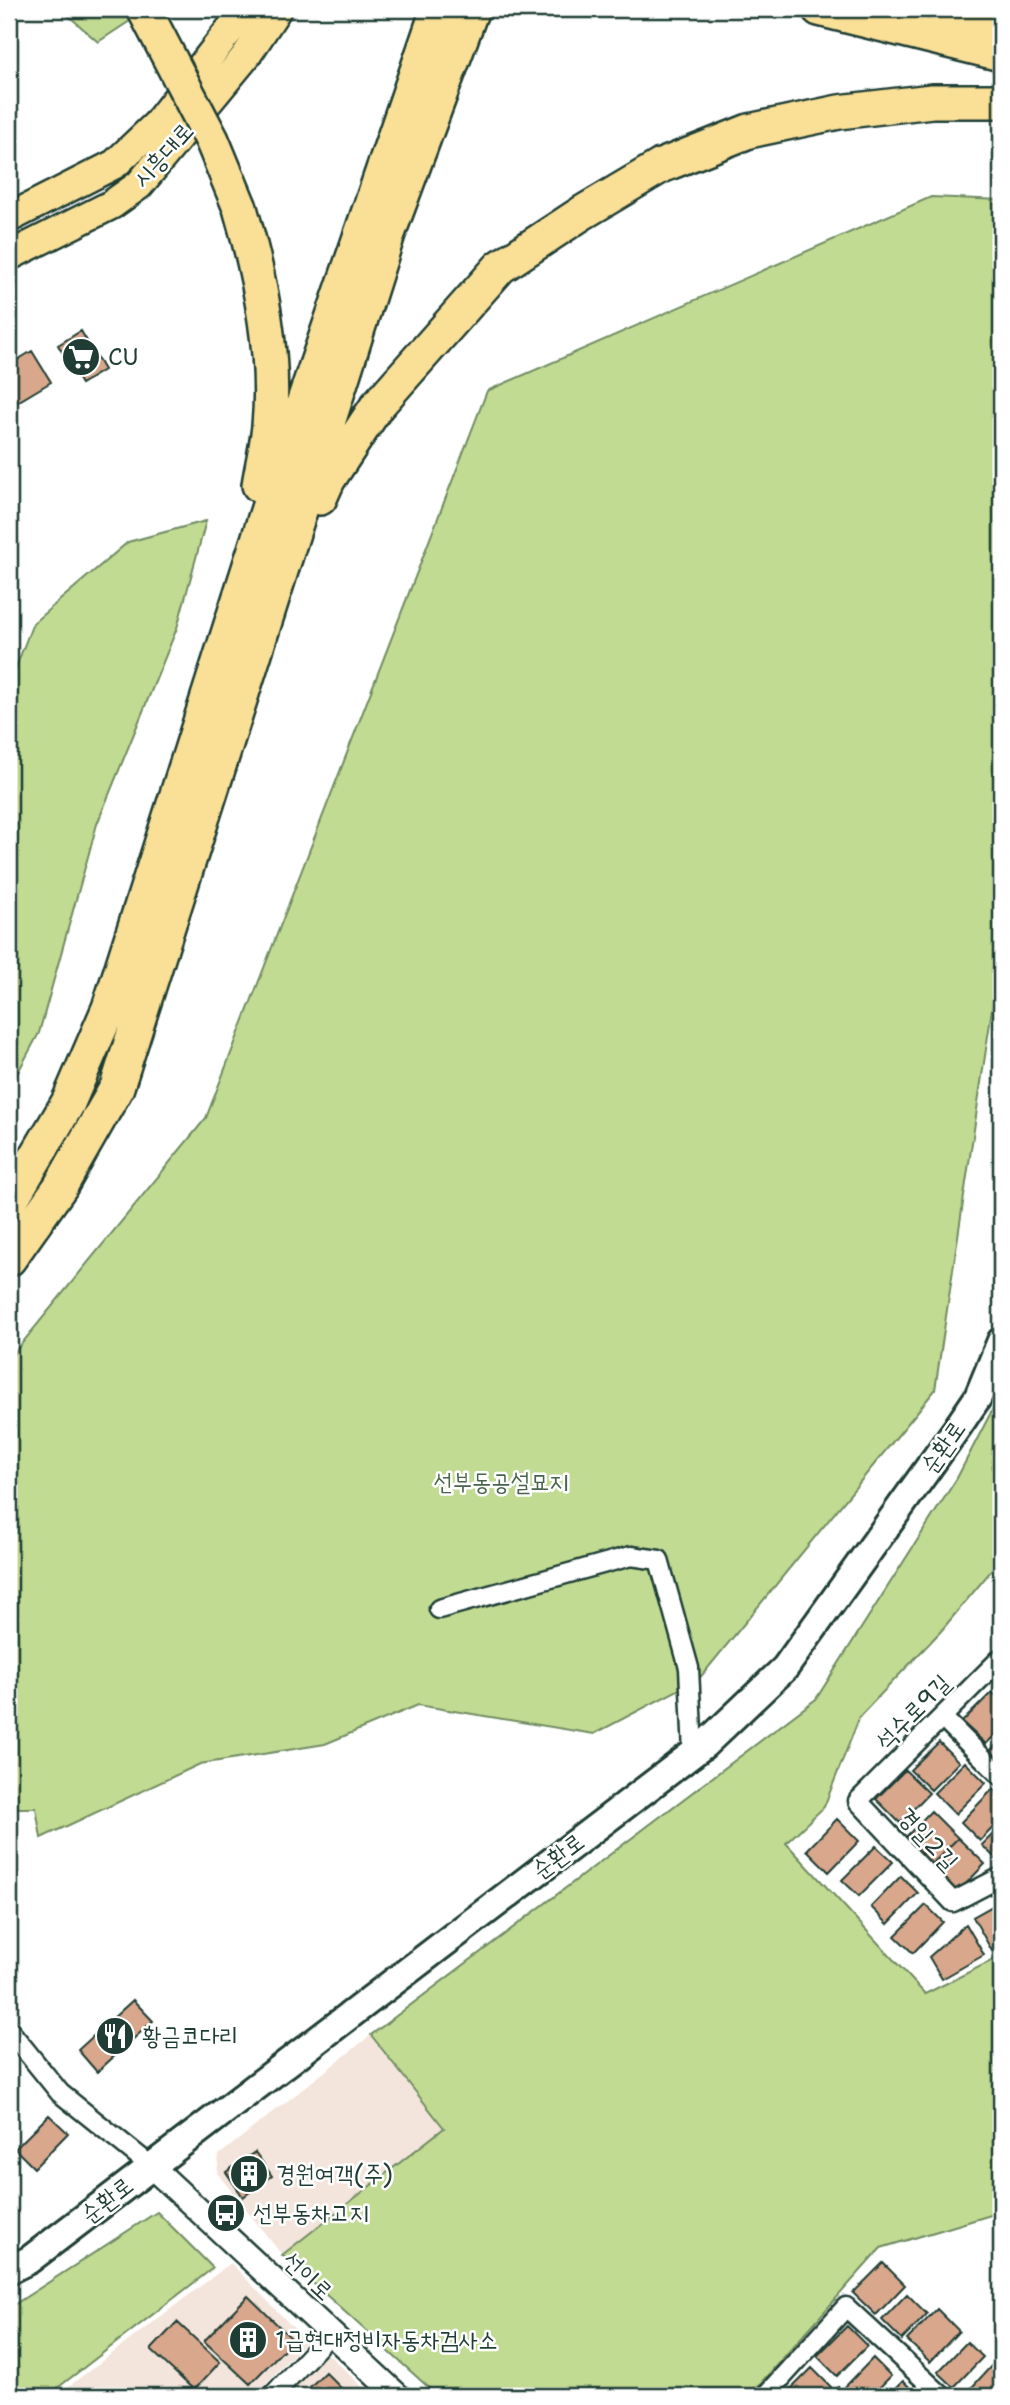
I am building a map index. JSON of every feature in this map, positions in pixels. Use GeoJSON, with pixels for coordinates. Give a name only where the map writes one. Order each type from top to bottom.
{"type":"FeatureCollection","features":[{"type":"Feature","properties":{"kind":"highway"},"geometry":{"type":"LineString","coordinates":[[144,9],[212,140],[240,208],[258,270],[268,360],[269,425],[238,602]]}},
{"type":"Feature","properties":{"kind":"highway"},"geometry":{"type":"LineString","coordinates":[[9,1203],[68,1103],[109,1008],[238,602],[438,9]]}},
{"type":"Feature","properties":{"kind":"highway"},"geometry":{"type":"LineString","coordinates":[[9,1259],[60,1187],[117,1087],[388,234],[472,9]]}},
{"type":"Feature","properties":{"kind":"highway"},"geometry":{"type":"LineString","coordinates":[[819,9],[1001,54]]}},
{"type":"Feature","properties":{"kind":"highway"},"geometry":{"type":"LineString","coordinates":[[943,9],[1001,23]]}},
{"type":"Feature","properties":{"kind":"highway"},"geometry":{"type":"LineString","coordinates":[[254,659],[328,480],[377,406],[500,267],[582,213],[661,166],[749,131],[866,109],[932,101],[1001,101]]}},
{"type":"Feature","properties":{"kind":"main road","name":"시흥대로"},"geometry":{"type":"LineString","coordinates":[[9,218],[115,164],[156,125],[246,9]]}},
{"type":"Feature","properties":{"kind":"main road","name":"시흥대로"},"geometry":{"type":"LineString","coordinates":[[9,256],[111,205],[139,185],[246,56],[277,9]]}},
{"type":"Feature","properties":{"kind":"main road","name":"순환로"},"geometry":{"type":"LineString","coordinates":[[9,2270],[29,2260],[693,1753],[738,1715],[785,1668],[978,1397],[1001,1341]]}},
{"type":"Feature","properties":{"kind":"street"},"geometry":{"type":"LineString","coordinates":[[439,1609],[631,1556],[659,1560],[689,1668],[693,1753]]}},
{"type":"Feature","properties":{"kind":"street","name":"석수로9길"},"geometry":{"type":"LineString","coordinates":[[858,1801],[1001,1657]]}},
{"type":"Feature","properties":{"kind":"street"},"geometry":{"type":"LineString","coordinates":[[943,1718],[1001,1776]]}},
{"type":"Feature","properties":{"kind":"street","name":"경일2길"},"geometry":{"type":"LineString","coordinates":[[858,1801],[953,1902],[1001,1877]]}},
{"type":"Feature","properties":{"kind":"street"},"geometry":{"type":"LineString","coordinates":[[9,2030],[60,2093],[151,2166]]}},
{"type":"Feature","properties":{"kind":"street","name":"선이로"},"geometry":{"type":"LineString","coordinates":[[151,2166],[398,2396]]}},
{"type":"Feature","properties":{"kind":"street"},"geometry":{"type":"LineString","coordinates":[[765,2396],[846,2307],[942,2396]]}},
{"type":"Feature","properties":{"kind":"street"},"geometry":{"type":"LineString","coordinates":[[272,2396],[331,2333]]}},
{"type":"Feature","properties":{"kind":"shaded area"},"geometry":{"type":"Polygon","coordinates":[[[371,2035],[444,2128],[282,2255],[217,2173],[219,2155],[371,2035]]]}},
{"type":"Feature","properties":{"kind":"shaded area"},"geometry":{"type":"Polygon","coordinates":[[[231,2263],[306,2341],[255,2396],[56,2396],[231,2263]]]}},
{"type":"Feature","properties":{"kind":"shaded area"},"geometry":{"type":"Polygon","coordinates":[[[326,2352],[372,2396],[288,2396],[326,2352]]]}},
{"type":"Feature","properties":{"kind":"green space"},"geometry":{"type":"Polygon","coordinates":[[[61,9],[148,9],[98,42],[61,9]]]}},
{"type":"Feature","properties":{"kind":"green space","name":"선부동공설묘지"},"geometry":{"type":"Polygon","coordinates":[[[931,197],[1001,200],[1001,949],[935,1390],[699,1679],[594,1734],[418,1705],[325,1744],[200,1764],[41,1838],[36,1808],[9,1808],[9,1359],[206,1118],[487,391],[931,197]]]}},
{"type":"Feature","properties":{"kind":"green space"},"geometry":{"type":"Polygon","coordinates":[[[206,521],[177,628],[97,824],[39,1033],[9,1089],[9,685],[33,623],[128,542],[206,521]]]}},
{"type":"Feature","properties":{"kind":"green space"},"geometry":{"type":"Polygon","coordinates":[[[1001,1393],[1001,1559],[941,1631],[860,1716],[824,1807],[786,1843],[925,1994],[1001,1956],[1001,2212],[881,2248],[749,2396],[438,2396],[282,2255],[444,2128],[371,2035],[816,1699],[957,1478],[1001,1393]]]}},
{"type":"Feature","properties":{"kind":"green space"},"geometry":{"type":"Polygon","coordinates":[[[157,2212],[213,2268],[47,2396],[9,2396],[9,2308],[157,2212]]]}},
{"type":"Feature","properties":{"kind":"building","name":"CU"},"geometry":{"type":"Polygon","coordinates":[[[81,331],[104,370],[81,384],[58,345],[81,331]]]}},
{"type":"Feature","properties":{"kind":"building"},"geometry":{"type":"Polygon","coordinates":[[[32,351],[51,382],[9,407],[9,365],[32,351]]]}},
{"type":"Feature","properties":{"kind":"building"},"geometry":{"type":"Polygon","coordinates":[[[992,1692],[1001,1701],[1001,1729],[986,1744],[962,1722],[992,1692]]]}},
{"type":"Feature","properties":{"kind":"building"},"geometry":{"type":"Polygon","coordinates":[[[1001,1740],[1001,1762],[990,1751],[1001,1740]]]}},
{"type":"Feature","properties":{"kind":"building"},"geometry":{"type":"Polygon","coordinates":[[[939,1742],[959,1762],[931,1790],[910,1770],[939,1742]]]}},
{"type":"Feature","properties":{"kind":"building"},"geometry":{"type":"Polygon","coordinates":[[[965,1762],[986,1783],[955,1814],[934,1793],[965,1762]]]}},
{"type":"Feature","properties":{"kind":"building"},"geometry":{"type":"Polygon","coordinates":[[[905,1770],[929,1793],[900,1823],[876,1799],[905,1770]]]}},
{"type":"Feature","properties":{"kind":"building"},"geometry":{"type":"Polygon","coordinates":[[[993,1789],[1001,1797],[1001,1819],[980,1841],[961,1822],[993,1789]]]}},
{"type":"Feature","properties":{"kind":"building"},"geometry":{"type":"Polygon","coordinates":[[[931,1811],[958,1838],[929,1867],[902,1841],[931,1811]]]}},
{"type":"Feature","properties":{"kind":"building"},"geometry":{"type":"Polygon","coordinates":[[[837,1819],[859,1841],[829,1872],[807,1850],[837,1819]]]}},
{"type":"Feature","properties":{"kind":"building"},"geometry":{"type":"Polygon","coordinates":[[[1001,1826],[1001,1864],[982,1845],[1001,1826]]]}},
{"type":"Feature","properties":{"kind":"building"},"geometry":{"type":"Polygon","coordinates":[[[958,1838],[985,1864],[956,1894],[929,1867],[958,1838]]]}},
{"type":"Feature","properties":{"kind":"building"},"geometry":{"type":"Polygon","coordinates":[[[876,1846],[893,1862],[859,1896],[842,1880],[876,1846]]]}},
{"type":"Feature","properties":{"kind":"building"},"geometry":{"type":"Polygon","coordinates":[[[901,1876],[918,1893],[888,1924],[871,1907],[901,1876]]]}},
{"type":"Feature","properties":{"kind":"building"},"geometry":{"type":"Polygon","coordinates":[[[998,1903],[1001,1909],[1001,1946],[992,1951],[973,1917],[998,1903]]]}},
{"type":"Feature","properties":{"kind":"building"},"geometry":{"type":"Polygon","coordinates":[[[926,1905],[943,1922],[913,1953],[895,1936],[926,1905]]]}},
{"type":"Feature","properties":{"kind":"building"},"geometry":{"type":"Polygon","coordinates":[[[966,1924],[984,1955],[942,1979],[929,1957],[966,1924]]]}},
{"type":"Feature","properties":{"kind":"building","name":"황금코다리"},"geometry":{"type":"Polygon","coordinates":[[[133,2000],[153,2021],[97,2072],[78,2050],[133,2000]]]}},
{"type":"Feature","properties":{"kind":"building"},"geometry":{"type":"Polygon","coordinates":[[[49,2115],[68,2133],[34,2168],[15,2149],[49,2115]]]}},
{"type":"Feature","properties":{"kind":"building","name":"경원여객(주)"},"geometry":{"type":"Polygon","coordinates":[[[255,2152],[272,2176],[243,2197],[226,2172],[255,2152]]]}},
{"type":"Feature","properties":{"kind":"building"},"geometry":{"type":"Polygon","coordinates":[[[883,2263],[905,2285],[876,2315],[853,2293],[883,2263]]]}},
{"type":"Feature","properties":{"kind":"building"},"geometry":{"type":"Polygon","coordinates":[[[907,2294],[927,2314],[902,2340],[882,2320],[907,2294]]]}},
{"type":"Feature","properties":{"kind":"building","name":"1급현대정비자동차검사소"},"geometry":{"type":"Polygon","coordinates":[[[248,2296],[293,2340],[250,2384],[204,2341],[248,2296]]]}},
{"type":"Feature","properties":{"kind":"building"},"geometry":{"type":"Polygon","coordinates":[[[937,2309],[959,2331],[930,2362],[907,2340],[937,2309]]]}},
{"type":"Feature","properties":{"kind":"building"},"geometry":{"type":"Polygon","coordinates":[[[177,2322],[220,2362],[194,2390],[151,2350],[177,2322]]]}},
{"type":"Feature","properties":{"kind":"building"},"geometry":{"type":"Polygon","coordinates":[[[847,2326],[867,2346],[837,2376],[817,2356],[847,2326]]]}},
{"type":"Feature","properties":{"kind":"building"},"geometry":{"type":"Polygon","coordinates":[[[967,2342],[983,2357],[954,2387],[938,2372],[967,2342]]]}},
{"type":"Feature","properties":{"kind":"building"},"geometry":{"type":"Polygon","coordinates":[[[873,2358],[891,2376],[871,2396],[850,2396],[843,2389],[873,2358]]]}},
{"type":"Feature","properties":{"kind":"building"},"geometry":{"type":"Polygon","coordinates":[[[993,2364],[1001,2373],[1001,2390],[996,2396],[964,2396],[993,2364]]]}},
{"type":"Feature","properties":{"kind":"building"},"geometry":{"type":"Polygon","coordinates":[[[812,2368],[831,2387],[822,2396],[784,2396],[812,2368]]]}},
{"type":"Feature","properties":{"kind":"building"},"geometry":{"type":"Polygon","coordinates":[[[325,2372],[344,2391],[339,2396],[301,2396],[325,2372]]]}},
{"type":"Feature","properties":{"kind":"building"},"geometry":{"type":"Polygon","coordinates":[[[903,2381],[919,2396],[888,2396],[903,2381]]]}},
{"type":"Feature","properties":{"kind":"building"},"geometry":{"type":"Polygon","coordinates":[[[838,2387],[847,2396],[828,2396],[838,2387]]]}},
{"type":"Feature","properties":{"kind":"place","name":"CU"},"geometry":{"type":"Point","coordinates":[81,357]}},
{"type":"Feature","properties":{"kind":"place","name":"황금코다리"},"geometry":{"type":"Point","coordinates":[115,2036]}},
{"type":"Feature","properties":{"kind":"place","name":"경원여객(주)"},"geometry":{"type":"Point","coordinates":[249,2174]}},
{"type":"Feature","properties":{"kind":"place","name":"선부동차고지"},"geometry":{"type":"Point","coordinates":[226,2213]}},
{"type":"Feature","properties":{"kind":"place","name":"1급현대정비자동차검사소"},"geometry":{"type":"Point","coordinates":[248,2340]}}]}
